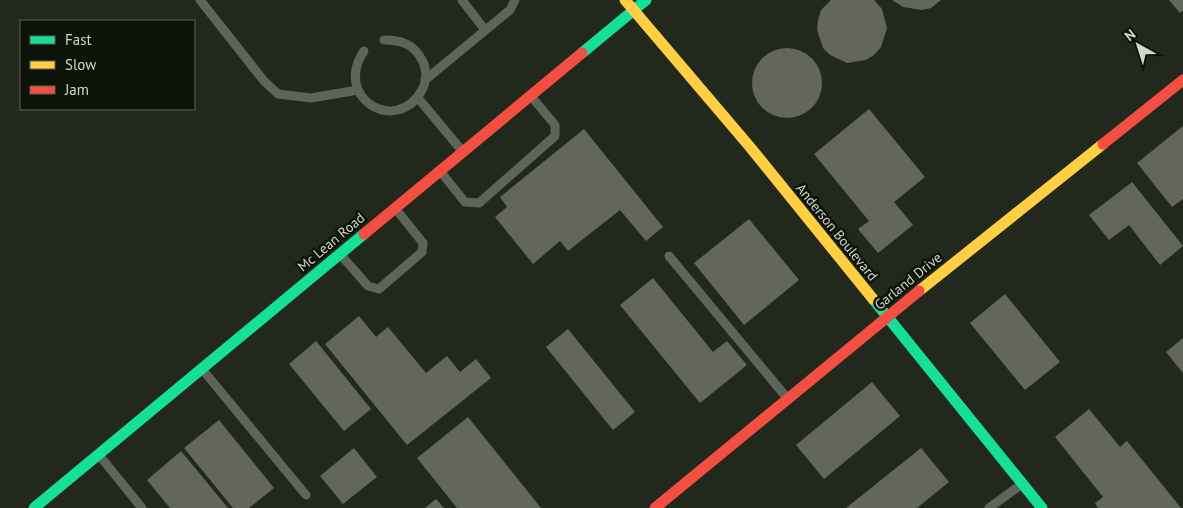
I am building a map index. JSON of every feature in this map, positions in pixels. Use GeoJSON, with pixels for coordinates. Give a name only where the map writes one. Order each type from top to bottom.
{"type":"FeatureCollection","features":[{"type":"Feature","properties":{"kind":"street","name":"Anderson Boulevard"},"geometry":{"type":"LineString","coordinates":[[625,0],[750,147],[1042,508]]}},
{"type":"Feature","properties":{"kind":"street","name":"Mc Lean Road"},"geometry":{"type":"LineString","coordinates":[[39,507],[98,455],[646,0]]}},
{"type":"Feature","properties":{"kind":"street","name":"Garland Drive"},"geometry":{"type":"LineString","coordinates":[[655,508],[887,317],[1183,80]]}},
{"type":"Feature","properties":{"kind":"lane"},"geometry":{"type":"LineString","coordinates":[[200,0],[264,81],[278,94],[311,98],[358,90]]}},
{"type":"Feature","properties":{"kind":"lane"},"geometry":{"type":"LineString","coordinates":[[462,0],[485,30]]}},
{"type":"Feature","properties":{"kind":"lane"},"geometry":{"type":"LineString","coordinates":[[425,80],[510,10],[515,0]]}},
{"type":"Feature","properties":{"kind":"lane"},"geometry":{"type":"LineString","coordinates":[[364,51],[357,60],[354,71],[358,90],[366,102],[376,109],[388,111],[410,105],[418,98],[425,80],[424,62],[408,44],[396,40],[384,40]]}},
{"type":"Feature","properties":{"kind":"lane"},"geometry":{"type":"LineString","coordinates":[[440,171],[465,202],[479,203],[555,136],[555,124],[531,95]]}},
{"type":"Feature","properties":{"kind":"lane"},"geometry":{"type":"LineString","coordinates":[[418,98],[463,152]]}},
{"type":"Feature","properties":{"kind":"lane"},"geometry":{"type":"LineString","coordinates":[[340,254],[368,286],[379,289],[422,252],[423,243],[395,208]]}},
{"type":"Feature","properties":{"kind":"lane"},"geometry":{"type":"LineString","coordinates":[[669,256],[787,399]]}},
{"type":"Feature","properties":{"kind":"lane"},"geometry":{"type":"LineString","coordinates":[[202,369],[306,495]]}},
{"type":"Feature","properties":{"kind":"lane"},"geometry":{"type":"LineString","coordinates":[[98,455],[142,508]]}},
{"type":"Feature","properties":{"kind":"lane"},"geometry":{"type":"LineString","coordinates":[[989,508],[1022,484]]}},
{"type":"Feature","properties":{"kind":"building"},"geometry":{"type":"Polygon","coordinates":[[[831,0],[874,0],[882,9],[887,28],[881,47],[874,55],[866,60],[847,63],[830,55],[823,48],[817,30],[818,20],[821,10],[831,0]]]}},
{"type":"Feature","properties":{"kind":"building"},"geometry":{"type":"Polygon","coordinates":[[[892,0],[941,0],[931,8],[922,10],[903,7],[892,0]]]}},
{"type":"Feature","properties":{"kind":"building"},"geometry":{"type":"Polygon","coordinates":[[[1169,0],[1183,0],[1183,11],[1180,13],[1169,0]]]}},
{"type":"Feature","properties":{"kind":"building"},"geometry":{"type":"Polygon","coordinates":[[[787,48],[800,51],[812,58],[819,70],[822,83],[819,96],[812,108],[800,115],[787,118],[774,115],[762,108],[755,96],[752,83],[755,70],[762,58],[774,51],[787,48]]]}},
{"type":"Feature","properties":{"kind":"building"},"geometry":{"type":"Polygon","coordinates":[[[869,109],[925,177],[894,202],[913,225],[878,253],[858,229],[869,221],[814,154],[869,109]]]}},
{"type":"Feature","properties":{"kind":"building"},"geometry":{"type":"Polygon","coordinates":[[[1183,126],[1183,199],[1172,207],[1137,163],[1183,126]]]}},
{"type":"Feature","properties":{"kind":"building"},"geometry":{"type":"Polygon","coordinates":[[[584,129],[663,227],[646,241],[620,210],[568,251],[560,241],[533,264],[495,217],[507,207],[500,197],[584,129]]]}},
{"type":"Feature","properties":{"kind":"building"},"geometry":{"type":"Polygon","coordinates":[[[1132,182],[1183,246],[1160,265],[1129,225],[1109,240],[1089,215],[1132,182]]]}},
{"type":"Feature","properties":{"kind":"building"},"geometry":{"type":"Polygon","coordinates":[[[749,219],[799,280],[744,325],[694,263],[749,219]]]}},
{"type":"Feature","properties":{"kind":"building"},"geometry":{"type":"Polygon","coordinates":[[[653,278],[713,352],[727,341],[747,365],[700,403],[620,305],[653,278]]]}},
{"type":"Feature","properties":{"kind":"building"},"geometry":{"type":"Polygon","coordinates":[[[1005,294],[1060,362],[1025,390],[970,323],[1005,294]]]}},
{"type":"Feature","properties":{"kind":"building"},"geometry":{"type":"Polygon","coordinates":[[[359,316],[376,337],[388,327],[426,373],[447,356],[460,372],[476,359],[491,378],[407,445],[325,344],[359,316]]]}},
{"type":"Feature","properties":{"kind":"building"},"geometry":{"type":"Polygon","coordinates":[[[568,329],[635,412],[613,430],[546,347],[568,329]]]}},
{"type":"Feature","properties":{"kind":"building"},"geometry":{"type":"Polygon","coordinates":[[[1183,338],[1183,373],[1166,352],[1183,338]]]}},
{"type":"Feature","properties":{"kind":"building"},"geometry":{"type":"Polygon","coordinates":[[[316,341],[371,409],[344,431],[289,364],[316,341]]]}},
{"type":"Feature","properties":{"kind":"building"},"geometry":{"type":"Polygon","coordinates":[[[872,382],[900,416],[824,479],[796,445],[872,382]]]}},
{"type":"Feature","properties":{"kind":"building"},"geometry":{"type":"Polygon","coordinates":[[[1089,409],[1120,447],[1127,441],[1181,508],[1098,508],[1095,503],[1103,497],[1055,437],[1089,409]]]}},
{"type":"Feature","properties":{"kind":"building"},"geometry":{"type":"Polygon","coordinates":[[[468,417],[541,508],[457,508],[417,458],[468,417]]]}},
{"type":"Feature","properties":{"kind":"building"},"geometry":{"type":"Polygon","coordinates":[[[219,420],[274,488],[249,508],[233,508],[184,448],[219,420]]]}},
{"type":"Feature","properties":{"kind":"building"},"geometry":{"type":"Polygon","coordinates":[[[354,448],[377,477],[343,504],[320,476],[354,448]]]}},
{"type":"Feature","properties":{"kind":"building"},"geometry":{"type":"Polygon","coordinates":[[[921,448],[949,482],[917,508],[846,508],[921,448]]]}},
{"type":"Feature","properties":{"kind":"building"},"geometry":{"type":"Polygon","coordinates":[[[181,451],[228,508],[170,508],[147,480],[181,451]]]}},
{"type":"Feature","properties":{"kind":"building"},"geometry":{"type":"Polygon","coordinates":[[[436,499],[444,508],[425,508],[436,499]]]}},
{"type":"Feature","properties":{"kind":"traffic: fast"},"geometry":{"type":"LineString","coordinates":[[582,53],[646,0]]}},
{"type":"Feature","properties":{"kind":"traffic: fast"},"geometry":{"type":"LineString","coordinates":[[34,508],[364,234]]}},
{"type":"Feature","properties":{"kind":"traffic: fast"},"geometry":{"type":"LineString","coordinates":[[873,299],[1042,508]]}},
{"type":"Feature","properties":{"kind":"traffic: slow"},"geometry":{"type":"LineString","coordinates":[[625,0],[750,147],[873,299]]}},
{"type":"Feature","properties":{"kind":"traffic: slow"},"geometry":{"type":"LineString","coordinates":[[919,291],[1103,144]]}},
{"type":"Feature","properties":{"kind":"traffic: jam"},"geometry":{"type":"LineString","coordinates":[[364,234],[582,53]]}},
{"type":"Feature","properties":{"kind":"traffic: jam"},"geometry":{"type":"LineString","coordinates":[[1103,144],[1183,80]]}},
{"type":"Feature","properties":{"kind":"traffic: jam"},"geometry":{"type":"LineString","coordinates":[[655,508],[919,291]]}}]}
